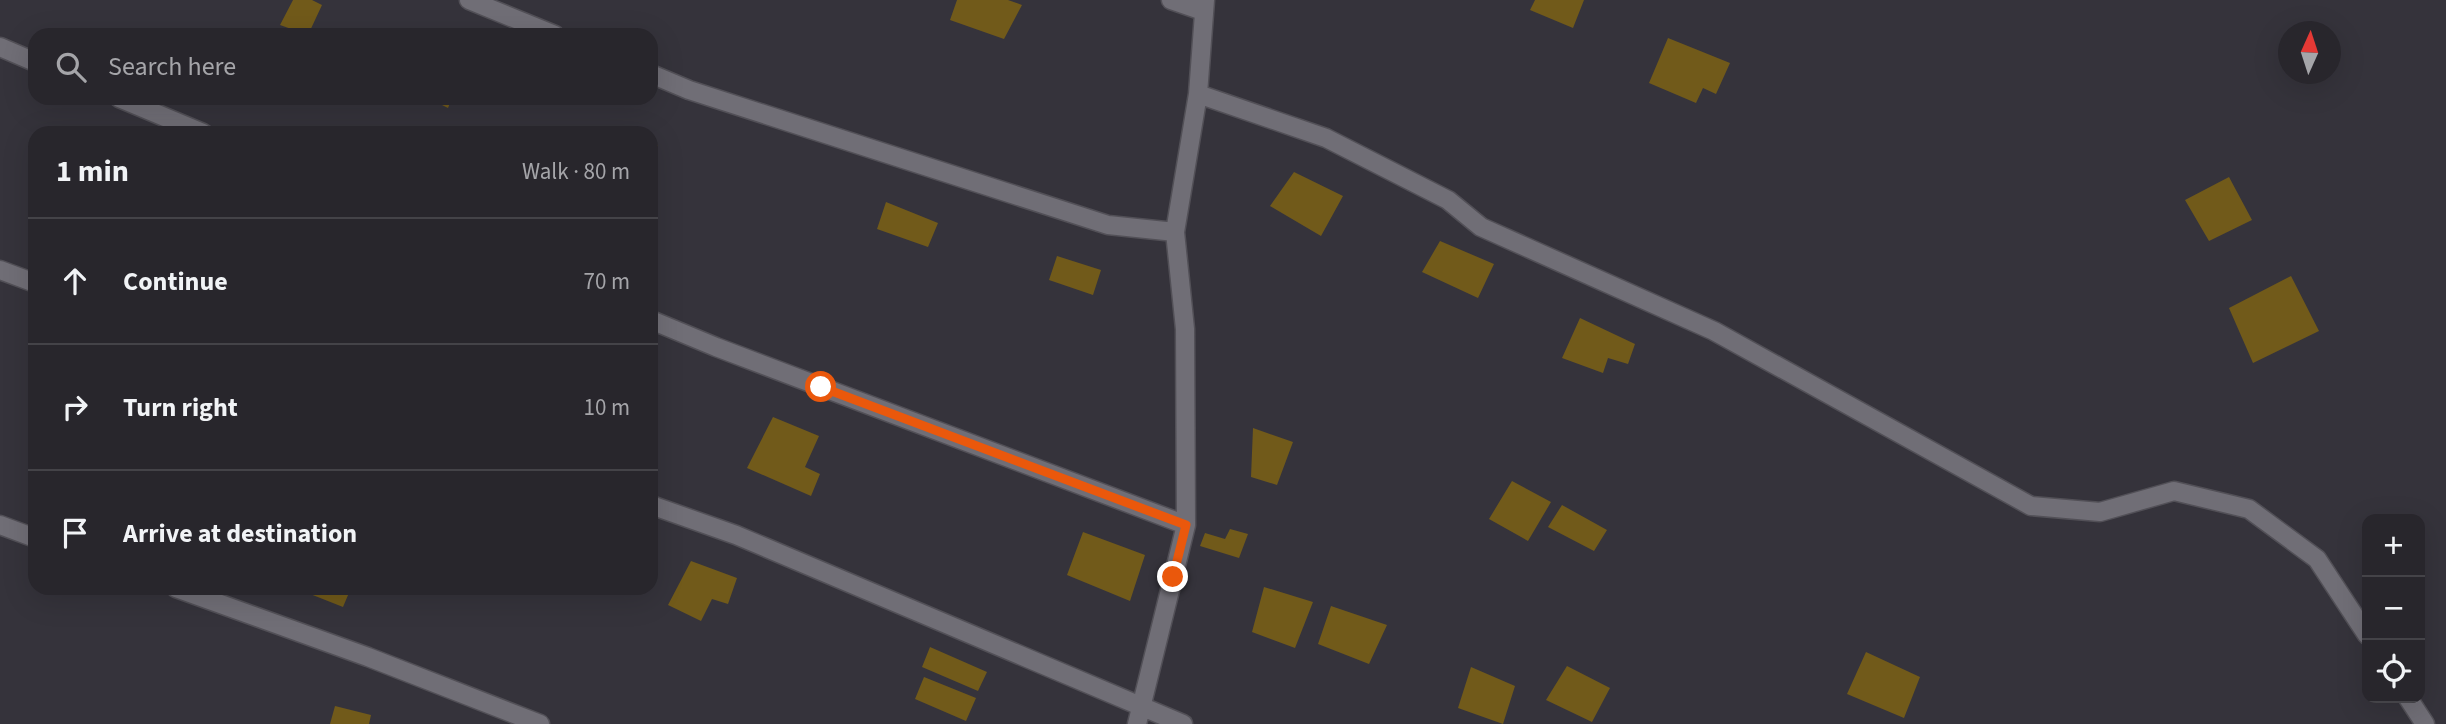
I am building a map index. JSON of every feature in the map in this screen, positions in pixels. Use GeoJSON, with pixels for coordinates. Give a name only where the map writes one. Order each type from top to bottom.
{"type":"FeatureCollection","features":[{"type":"Feature","properties":{"kind":"street"},"geometry":{"type":"LineString","coordinates":[[469,0],[538,28]]}},
{"type":"Feature","properties":{"kind":"street"},"geometry":{"type":"LineString","coordinates":[[1139,715],[1186,525],[1185,329],[1175,232],[1198,94],[1204,6],[1171,0]]}},
{"type":"Feature","properties":{"kind":"street"},"geometry":{"type":"LineString","coordinates":[[0,47],[28,59]]}},
{"type":"Feature","properties":{"kind":"street"},"geometry":{"type":"LineString","coordinates":[[658,77],[689,90],[1108,225],[1175,232]]}},
{"type":"Feature","properties":{"kind":"street"},"geometry":{"type":"LineString","coordinates":[[1198,94],[1326,138],[1448,200],[1481,228],[1714,331],[2031,506],[2100,512],[2174,491],[2249,509],[2317,559],[2362,627]]}},
{"type":"Feature","properties":{"kind":"street"},"geometry":{"type":"LineString","coordinates":[[137,105],[186,126]]}},
{"type":"Feature","properties":{"kind":"street"},"geometry":{"type":"LineString","coordinates":[[0,270],[28,280]]}},
{"type":"Feature","properties":{"kind":"street"},"geometry":{"type":"LineString","coordinates":[[658,323],[716,348],[1186,525]]}},
{"type":"Feature","properties":{"kind":"street"},"geometry":{"type":"LineString","coordinates":[[658,507],[736,535],[1139,715],[1183,724]]}},
{"type":"Feature","properties":{"kind":"street"},"geometry":{"type":"LineString","coordinates":[[0,526],[28,536]]}},
{"type":"Feature","properties":{"kind":"street"},"geometry":{"type":"LineString","coordinates":[[195,595],[368,657],[540,724]]}},
{"type":"Feature","properties":{"kind":"street"},"geometry":{"type":"LineString","coordinates":[[2411,703],[2425,724]]}},
{"type":"Feature","properties":{"kind":"building"},"geometry":{"type":"Polygon","coordinates":[[[293,0],[312,0],[322,5],[311,28],[288,28],[280,25],[293,0]]]}},
{"type":"Feature","properties":{"kind":"building"},"geometry":{"type":"Polygon","coordinates":[[[957,0],[1008,0],[1022,5],[1004,39],[950,20],[957,0]]]}},
{"type":"Feature","properties":{"kind":"building"},"geometry":{"type":"Polygon","coordinates":[[[1535,0],[1584,0],[1573,28],[1530,10],[1535,0]]]}},
{"type":"Feature","properties":{"kind":"building"},"geometry":{"type":"Polygon","coordinates":[[[1668,38],[1730,63],[1716,94],[1703,88],[1696,103],[1649,83],[1668,38]]]}},
{"type":"Feature","properties":{"kind":"building"},"geometry":{"type":"Polygon","coordinates":[[[1294,172],[1343,196],[1321,236],[1270,206],[1294,172]]]}},
{"type":"Feature","properties":{"kind":"building"},"geometry":{"type":"Polygon","coordinates":[[[2229,177],[2252,220],[2209,241],[2185,200],[2229,177]]]}},
{"type":"Feature","properties":{"kind":"building"},"geometry":{"type":"Polygon","coordinates":[[[886,202],[938,223],[928,247],[877,229],[886,202]]]}},
{"type":"Feature","properties":{"kind":"building"},"geometry":{"type":"Polygon","coordinates":[[[1440,241],[1494,264],[1478,298],[1422,272],[1440,241]]]}},
{"type":"Feature","properties":{"kind":"building"},"geometry":{"type":"Polygon","coordinates":[[[1057,256],[1101,270],[1093,295],[1049,280],[1057,256]]]}},
{"type":"Feature","properties":{"kind":"building"},"geometry":{"type":"Polygon","coordinates":[[[2291,276],[2319,331],[2253,363],[2229,308],[2291,276]]]}},
{"type":"Feature","properties":{"kind":"building"},"geometry":{"type":"Polygon","coordinates":[[[1580,318],[1635,344],[1628,364],[1608,358],[1603,373],[1562,358],[1580,318]]]}},
{"type":"Feature","properties":{"kind":"building"},"geometry":{"type":"Polygon","coordinates":[[[773,417],[819,436],[805,467],[820,474],[811,496],[747,468],[773,417]]]}},
{"type":"Feature","properties":{"kind":"building"},"geometry":{"type":"Polygon","coordinates":[[[1253,428],[1293,442],[1277,485],[1251,477],[1253,428]]]}},
{"type":"Feature","properties":{"kind":"building"},"geometry":{"type":"Polygon","coordinates":[[[1512,481],[1551,502],[1528,541],[1489,519],[1512,481]]]}},
{"type":"Feature","properties":{"kind":"building"},"geometry":{"type":"Polygon","coordinates":[[[1562,505],[1607,530],[1594,551],[1548,527],[1562,505]]]}},
{"type":"Feature","properties":{"kind":"building"},"geometry":{"type":"Polygon","coordinates":[[[1230,529],[1248,534],[1239,558],[1200,546],[1205,533],[1225,539],[1230,529]]]}},
{"type":"Feature","properties":{"kind":"building"},"geometry":{"type":"Polygon","coordinates":[[[1083,532],[1145,555],[1130,601],[1067,575],[1083,532]]]}},
{"type":"Feature","properties":{"kind":"building"},"geometry":{"type":"Polygon","coordinates":[[[691,561],[737,578],[728,604],[712,599],[701,621],[668,605],[691,561]]]}},
{"type":"Feature","properties":{"kind":"building"},"geometry":{"type":"Polygon","coordinates":[[[1264,587],[1313,602],[1295,648],[1252,632],[1264,587]]]}},
{"type":"Feature","properties":{"kind":"building"},"geometry":{"type":"Polygon","coordinates":[[[313,595],[348,595],[343,607],[313,595]]]}},
{"type":"Feature","properties":{"kind":"building"},"geometry":{"type":"Polygon","coordinates":[[[1331,606],[1387,625],[1369,664],[1318,644],[1331,606]]]}},
{"type":"Feature","properties":{"kind":"building"},"geometry":{"type":"Polygon","coordinates":[[[930,647],[987,672],[978,691],[922,667],[930,647]]]}},
{"type":"Feature","properties":{"kind":"building"},"geometry":{"type":"Polygon","coordinates":[[[1866,652],[1920,677],[1904,718],[1847,694],[1866,652]]]}},
{"type":"Feature","properties":{"kind":"building"},"geometry":{"type":"Polygon","coordinates":[[[1567,666],[1610,688],[1592,722],[1546,700],[1567,666]]]}},
{"type":"Feature","properties":{"kind":"building"},"geometry":{"type":"Polygon","coordinates":[[[1471,667],[1515,686],[1503,724],[1458,708],[1471,667]]]}},
{"type":"Feature","properties":{"kind":"building"},"geometry":{"type":"Polygon","coordinates":[[[924,677],[976,698],[966,721],[915,699],[924,677]]]}},
{"type":"Feature","properties":{"kind":"building"},"geometry":{"type":"Polygon","coordinates":[[[335,706],[371,715],[369,724],[330,724],[335,706]]]}},
{"type":"Feature","properties":{"kind":"route"},"geometry":{"type":"LineString","coordinates":[[821,387],[1186,525],[1173,577]]}}]}
